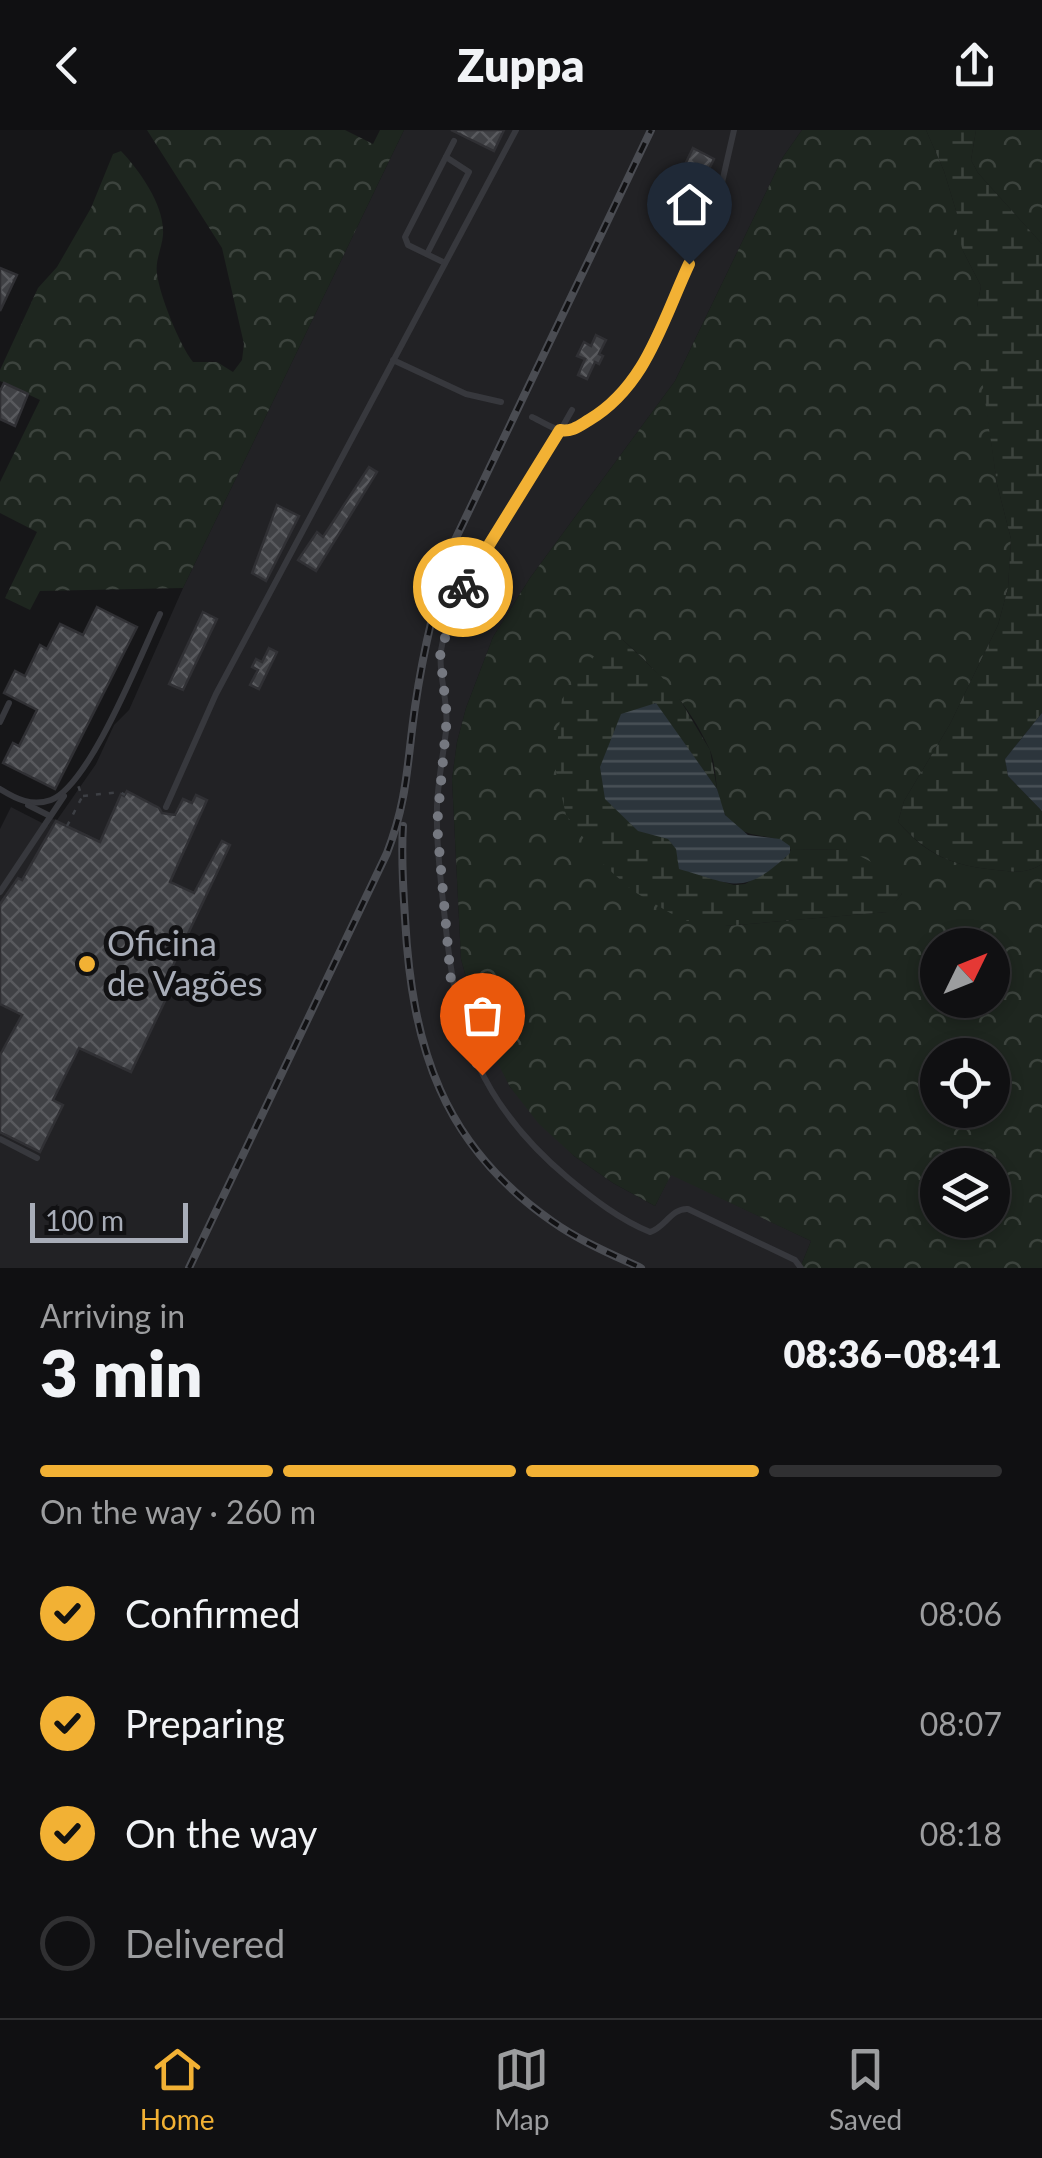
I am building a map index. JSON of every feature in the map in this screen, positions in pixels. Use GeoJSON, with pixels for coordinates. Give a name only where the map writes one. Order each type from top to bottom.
{"type":"FeatureCollection","features":[{"type":"Feature","properties":{"kind":"lane"},"geometry":{"type":"LineString","coordinates":[[166,806],[216,694],[516,130]]}},
{"type":"Feature","properties":{"kind":"lane"},"geometry":{"type":"LineString","coordinates":[[532,416],[570,431],[610,408],[637,376],[718,200],[734,130]]}},
{"type":"Feature","properties":{"kind":"lane"},"geometry":{"type":"LineString","coordinates":[[445,263],[408,245],[405,236],[454,141]]}},
{"type":"Feature","properties":{"kind":"lane"},"geometry":{"type":"LineString","coordinates":[[427,254],[470,172],[446,157]]}},
{"type":"Feature","properties":{"kind":"lane"},"geometry":{"type":"LineString","coordinates":[[393,360],[466,394],[501,402]]}},
{"type":"Feature","properties":{"kind":"lane"},"geometry":{"type":"LineString","coordinates":[[572,410],[463,586],[442,643],[440,661],[447,717],[438,785],[438,847],[451,981],[460,1020],[482,1075],[503,1109],[542,1154],[592,1197],[650,1232],[678,1210],[688,1209],[795,1260],[801,1268]]}},
{"type":"Feature","properties":{"kind":"lane"},"geometry":{"type":"LineString","coordinates":[[0,892],[92,757],[160,614]]}},
{"type":"Feature","properties":{"kind":"lane"},"geometry":{"type":"LineString","coordinates":[[0,722],[8,704]]}},
{"type":"Feature","properties":{"kind":"lane"},"geometry":{"type":"LineString","coordinates":[[18,799],[33,803],[54,799],[76,779]]}},
{"type":"Feature","properties":{"kind":"lane"},"geometry":{"type":"LineString","coordinates":[[0,790],[50,816]]}},
{"type":"Feature","properties":{"kind":"lane"},"geometry":{"type":"LineString","coordinates":[[0,1139],[37,1158]]}},
{"type":"Feature","properties":{"kind":"path"},"geometry":{"type":"LineString","coordinates":[[67,826],[82,796],[76,779]]}},
{"type":"Feature","properties":{"kind":"path"},"geometry":{"type":"LineString","coordinates":[[82,796],[125,794]]}},
{"type":"Feature","properties":{"kind":"shaded area"},"geometry":{"type":"Polygon","coordinates":[[[404,130],[802,130],[783,157],[675,381],[530,578],[493,637],[466,708],[452,779],[461,959],[474,1007],[510,1087],[574,1156],[655,1206],[671,1174],[811,1241],[800,1268],[0,1268],[0,829],[11,807],[48,826],[52,819],[57,820],[96,764],[114,725],[129,710],[183,588],[404,130]]]}},
{"type":"Feature","properties":{"kind":"shaded area"},"geometry":{"type":"Polygon","coordinates":[[[656,703],[717,789],[725,815],[748,835],[780,839],[790,846],[790,853],[761,876],[749,882],[726,883],[679,869],[676,849],[668,839],[638,831],[605,799],[600,767],[621,714],[656,703]]]}},
{"type":"Feature","properties":{"kind":"shaded area"},"geometry":{"type":"Polygon","coordinates":[[[1042,713],[1042,811],[1008,776],[1005,759],[1042,713]]]}},
{"type":"Feature","properties":{"kind":"green space"},"geometry":{"type":"Polygon","coordinates":[[[147,130],[345,130],[373,144],[380,130],[404,130],[183,588],[40,591],[30,610],[5,598],[37,532],[0,513],[0,482],[40,400],[0,381],[0,370],[38,288],[57,267],[91,208],[113,154],[121,151],[136,168],[160,212],[163,235],[157,274],[171,319],[193,362],[217,362],[233,372],[242,360],[244,344],[222,248],[147,130]]]}},
{"type":"Feature","properties":{"kind":"green space"},"geometry":{"type":"Polygon","coordinates":[[[802,130],[926,130],[944,171],[963,251],[981,286],[978,344],[997,484],[1011,539],[1008,588],[998,625],[950,724],[904,801],[898,822],[930,851],[953,862],[1014,872],[1042,864],[1042,1268],[800,1268],[811,1241],[671,1175],[655,1206],[574,1156],[539,1124],[510,1087],[490,1048],[461,959],[452,779],[466,708],[493,637],[530,578],[675,381],[783,157],[802,130]],[[622,639],[725,926],[887,912],[902,894],[846,849],[791,850],[777,839],[751,834],[733,825],[722,808],[712,756],[701,732],[671,689],[622,639]]]}},
{"type":"Feature","properties":{"kind":"green space"},"geometry":{"type":"Polygon","coordinates":[[[926,130],[976,130],[971,160],[978,173],[1042,244],[1042,713],[1005,759],[1008,776],[1042,811],[1042,864],[1025,871],[953,862],[920,843],[898,822],[904,801],[950,724],[998,625],[1008,588],[1011,539],[997,484],[977,344],[981,286],[963,251],[944,171],[926,130]]]}},
{"type":"Feature","properties":{"kind":"green space"},"geometry":{"type":"Polygon","coordinates":[[[976,130],[1042,130],[1042,244],[978,173],[971,160],[976,130]]]}},
{"type":"Feature","properties":{"kind":"green space"},"geometry":{"type":"Polygon","coordinates":[[[622,639],[673,688],[710,750],[717,789],[655,703],[607,743],[600,766],[605,799],[638,831],[668,839],[676,849],[679,869],[734,885],[745,884],[770,870],[791,850],[846,849],[889,871],[902,894],[888,912],[725,926],[682,920],[633,891],[605,866],[566,815],[555,766],[562,699],[595,655],[622,639]]]}},
{"type":"Feature","properties":{"kind":"building"},"geometry":{"type":"Polygon","coordinates":[[[451,130],[504,130],[494,151],[451,130]]]}},
{"type":"Feature","properties":{"kind":"building"},"geometry":{"type":"Polygon","coordinates":[[[693,148],[714,159],[702,183],[681,173],[693,148]]]}},
{"type":"Feature","properties":{"kind":"building"},"geometry":{"type":"Polygon","coordinates":[[[0,268],[17,275],[0,311],[0,268]]]}},
{"type":"Feature","properties":{"kind":"building"},"geometry":{"type":"Polygon","coordinates":[[[596,335],[606,340],[599,354],[603,356],[599,364],[595,362],[587,379],[578,375],[585,359],[577,356],[584,342],[591,346],[596,335]]]}},
{"type":"Feature","properties":{"kind":"building"},"geometry":{"type":"Polygon","coordinates":[[[4,383],[28,394],[15,426],[0,419],[0,391],[4,383]]]}},
{"type":"Feature","properties":{"kind":"building"},"geometry":{"type":"Polygon","coordinates":[[[369,467],[377,472],[316,571],[298,560],[317,532],[323,537],[369,467]]]}},
{"type":"Feature","properties":{"kind":"building"},"geometry":{"type":"Polygon","coordinates":[[[277,505],[299,516],[266,581],[252,573],[277,505]]]}},
{"type":"Feature","properties":{"kind":"building"},"geometry":{"type":"Polygon","coordinates":[[[97,607],[137,627],[55,789],[3,763],[13,743],[19,746],[37,710],[4,693],[15,671],[25,676],[40,645],[47,649],[60,624],[83,635],[97,607]]]}},
{"type":"Feature","properties":{"kind":"building"},"geometry":{"type":"Polygon","coordinates":[[[203,612],[217,619],[183,690],[169,684],[203,612]]]}},
{"type":"Feature","properties":{"kind":"building"},"geometry":{"type":"Polygon","coordinates":[[[269,648],[277,652],[259,689],[250,685],[258,670],[252,667],[256,659],[262,662],[269,648]]]}},
{"type":"Feature","properties":{"kind":"building","name":"Oficina de Vagões"},"geometry":{"type":"Polygon","coordinates":[[[127,791],[162,813],[175,815],[183,799],[192,803],[196,795],[207,800],[170,882],[194,893],[222,841],[230,845],[168,976],[175,980],[131,1072],[79,1048],[53,1100],[63,1105],[40,1152],[0,1132],[0,1055],[22,1015],[0,1004],[0,904],[18,878],[22,880],[56,821],[100,842],[121,794],[124,796],[127,791]]]}},
{"type":"Feature","properties":{"kind":"railway"},"geometry":{"type":"LineString","coordinates":[[189,1268],[387,853],[403,798],[426,644],[455,540],[651,130]]}},
{"type":"Feature","properties":{"kind":"railway"},"geometry":{"type":"LineString","coordinates":[[403,826],[405,918],[415,1009],[440,1090],[459,1126],[515,1192],[553,1222],[641,1268]]}},
{"type":"Feature","properties":{"kind":"way so far"},"geometry":{"type":"LineString","coordinates":[[463,587],[440,652],[447,717],[437,825],[451,981],[466,1039],[482,1075]]}},
{"type":"Feature","properties":{"kind":"place","name":"Oficina de Vagões"},"geometry":{"type":"Point","coordinates":[87,964]}},
{"type":"Feature","properties":{"kind":"route"},"geometry":{"type":"LineString","coordinates":[[463,587],[560,430],[570,431],[610,408],[626,393],[642,368],[689,264]]}}]}
